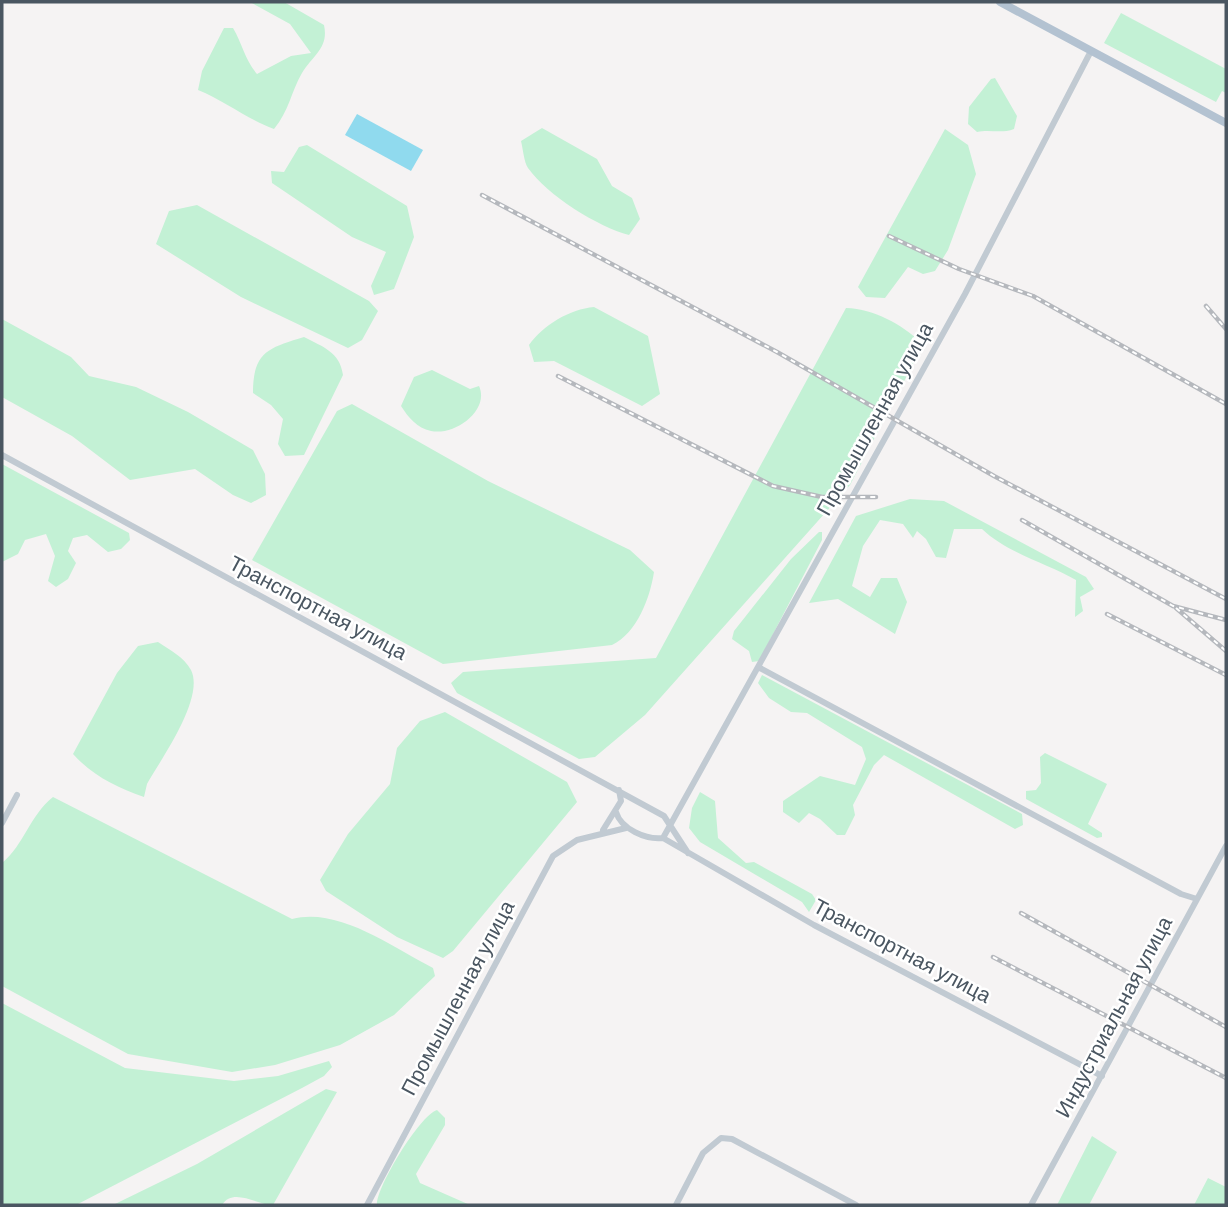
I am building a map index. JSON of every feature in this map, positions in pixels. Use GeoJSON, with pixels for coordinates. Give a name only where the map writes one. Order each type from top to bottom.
{"type":"FeatureCollection","features":[{"type":"Feature","properties":{"kind":"main road"},"geometry":{"type":"LineString","coordinates":[[1000,2],[1226,123]]}},
{"type":"Feature","properties":{"kind":"street","name":"Промышленная улица"},"geometry":{"type":"LineString","coordinates":[[663,838],[760,668],[965,294],[1091,51]]}},
{"type":"Feature","properties":{"kind":"street","name":"Транспортная улица"},"geometry":{"type":"LineString","coordinates":[[2,455],[664,816]]}},
{"type":"Feature","properties":{"kind":"street"},"geometry":{"type":"LineString","coordinates":[[760,668],[1181,894],[1197,899]]}},
{"type":"Feature","properties":{"kind":"street"},"geometry":{"type":"LineString","coordinates":[[602,831],[621,801],[619,790]]}},
{"type":"Feature","properties":{"kind":"street"},"geometry":{"type":"LineString","coordinates":[[2,823],[17,795]]}},
{"type":"Feature","properties":{"kind":"street"},"geometry":{"type":"LineString","coordinates":[[621,801],[633,798]]}},
{"type":"Feature","properties":{"kind":"street"},"geometry":{"type":"LineString","coordinates":[[685,802],[664,816],[688,853]]}},
{"type":"Feature","properties":{"kind":"street"},"geometry":{"type":"LineString","coordinates":[[616,812],[618,821],[626,828]]}},
{"type":"Feature","properties":{"kind":"street"},"geometry":{"type":"LineString","coordinates":[[602,831],[626,828]]}},
{"type":"Feature","properties":{"kind":"street","name":"Транспортная улица"},"geometry":{"type":"LineString","coordinates":[[626,828],[656,839],[663,838],[814,925],[1101,1076]]}},
{"type":"Feature","properties":{"kind":"street","name":"Промышленная улица"},"geometry":{"type":"LineString","coordinates":[[368,1205],[553,856],[577,840],[602,831]]}},
{"type":"Feature","properties":{"kind":"street","name":"Индустриальная улица"},"geometry":{"type":"LineString","coordinates":[[1031,1205],[1226,846]]}},
{"type":"Feature","properties":{"kind":"street"},"geometry":{"type":"LineString","coordinates":[[676,1205],[703,1153],[710,1143],[721,1138],[732,1139],[856,1205]]}},
{"type":"Feature","properties":{"kind":"green space"},"geometry":{"type":"Polygon","coordinates":[[[250,2],[284,2],[324,25],[322,46],[302,73],[274,129],[198,90],[202,71],[224,28],[233,28],[257,74],[291,56],[311,53],[290,24],[250,2]]]}},
{"type":"Feature","properties":{"kind":"green space"},"geometry":{"type":"Polygon","coordinates":[[[1121,13],[1226,69],[1226,93],[1222,91],[1216,102],[1104,43],[1121,13]]]}},
{"type":"Feature","properties":{"kind":"green space"},"geometry":{"type":"Polygon","coordinates":[[[995,78],[1017,116],[1014,129],[977,132],[968,124],[969,107],[991,79],[995,78]]]}},
{"type":"Feature","properties":{"kind":"green space"},"geometry":{"type":"Polygon","coordinates":[[[542,128],[597,159],[612,186],[632,198],[640,219],[629,235],[574,209],[547,189],[528,168],[521,141],[542,128]]]}},
{"type":"Feature","properties":{"kind":"green space"},"geometry":{"type":"Polygon","coordinates":[[[945,129],[968,145],[976,174],[948,250],[935,271],[923,274],[908,267],[885,298],[866,297],[858,287],[945,129]]]}},
{"type":"Feature","properties":{"kind":"green space"},"geometry":{"type":"Polygon","coordinates":[[[307,145],[407,206],[414,237],[394,289],[374,295],[371,286],[386,252],[352,237],[272,183],[271,171],[284,172],[299,147],[307,145]]]}},
{"type":"Feature","properties":{"kind":"green space"},"geometry":{"type":"Polygon","coordinates":[[[197,205],[369,301],[378,311],[362,340],[348,348],[241,297],[156,244],[169,211],[197,205]]]}},
{"type":"Feature","properties":{"kind":"green space"},"geometry":{"type":"Polygon","coordinates":[[[594,307],[648,336],[660,394],[642,406],[554,361],[534,362],[529,345],[542,331],[567,315],[594,307]]]}},
{"type":"Feature","properties":{"kind":"green space"},"geometry":{"type":"Polygon","coordinates":[[[846,308],[877,314],[913,335],[921,342],[914,362],[850,485],[645,715],[595,757],[579,759],[457,693],[451,683],[463,672],[656,658],[846,308]]]}},
{"type":"Feature","properties":{"kind":"green space"},"geometry":{"type":"Polygon","coordinates":[[[2,319],[71,357],[89,376],[136,387],[188,412],[253,450],[265,474],[266,495],[251,503],[233,495],[195,469],[130,480],[72,436],[2,397],[2,319]]]}},
{"type":"Feature","properties":{"kind":"green space"},"geometry":{"type":"Polygon","coordinates":[[[304,337],[324,347],[334,356],[343,375],[304,455],[285,456],[278,444],[283,419],[271,405],[253,393],[254,379],[256,368],[265,354],[304,337]]]}},
{"type":"Feature","properties":{"kind":"green space"},"geometry":{"type":"Polygon","coordinates":[[[432,370],[470,389],[479,386],[480,404],[460,425],[431,431],[417,425],[401,406],[414,377],[432,370]]]}},
{"type":"Feature","properties":{"kind":"green space"},"geometry":{"type":"Polygon","coordinates":[[[352,404],[488,481],[630,550],[654,572],[646,603],[629,632],[612,645],[443,664],[252,560],[337,411],[352,404]]]}},
{"type":"Feature","properties":{"kind":"green space"},"geometry":{"type":"Polygon","coordinates":[[[2,464],[129,533],[130,540],[121,549],[108,552],[87,535],[73,538],[68,551],[76,563],[68,579],[56,587],[48,581],[55,556],[46,534],[25,540],[18,554],[2,562],[2,464]]]}},
{"type":"Feature","properties":{"kind":"green space"},"geometry":{"type":"Polygon","coordinates":[[[910,499],[944,501],[1086,577],[1094,589],[1080,597],[1083,611],[1075,617],[1076,580],[1003,545],[982,529],[954,529],[946,558],[936,557],[926,539],[917,531],[913,538],[903,524],[880,520],[863,546],[852,586],[870,597],[881,578],[897,578],[907,602],[895,634],[838,599],[809,603],[856,516],[910,499]]]}},
{"type":"Feature","properties":{"kind":"green space"},"geometry":{"type":"Polygon","coordinates":[[[822,532],[822,540],[759,661],[752,662],[749,651],[732,639],[734,631],[791,559],[822,532]]]}},
{"type":"Feature","properties":{"kind":"green space"},"geometry":{"type":"Polygon","coordinates":[[[158,642],[185,661],[194,682],[187,712],[147,784],[144,797],[106,780],[73,754],[117,673],[138,646],[158,642]]]}},
{"type":"Feature","properties":{"kind":"green space"},"geometry":{"type":"Polygon","coordinates":[[[762,675],[1022,814],[1023,825],[1015,829],[884,755],[874,765],[853,805],[855,815],[845,835],[837,835],[809,813],[799,823],[783,812],[783,801],[820,776],[855,785],[866,759],[862,747],[807,713],[791,712],[769,698],[758,683],[762,675]]]}},
{"type":"Feature","properties":{"kind":"green space"},"geometry":{"type":"Polygon","coordinates":[[[445,712],[567,782],[577,802],[453,951],[443,958],[397,937],[326,891],[320,880],[348,834],[390,784],[397,748],[420,721],[445,712]]]}},
{"type":"Feature","properties":{"kind":"green space"},"geometry":{"type":"Polygon","coordinates":[[[1045,753],[1107,784],[1088,824],[1102,833],[1102,837],[1097,838],[1026,799],[1026,791],[1036,790],[1041,783],[1040,757],[1045,753]]]}},
{"type":"Feature","properties":{"kind":"green space"},"geometry":{"type":"Polygon","coordinates":[[[700,792],[715,801],[718,838],[746,863],[754,862],[812,894],[816,900],[809,912],[802,902],[700,842],[689,828],[692,808],[700,792]]]}},
{"type":"Feature","properties":{"kind":"green space"},"geometry":{"type":"Polygon","coordinates":[[[53,797],[292,919],[328,919],[365,931],[433,968],[435,976],[394,1015],[340,1045],[275,1065],[232,1072],[128,1054],[2,986],[2,863],[16,848],[38,812],[53,797]]]}},
{"type":"Feature","properties":{"kind":"green space"},"geometry":{"type":"Polygon","coordinates":[[[2,1003],[125,1068],[234,1081],[278,1076],[329,1061],[332,1067],[324,1076],[302,1088],[76,1205],[2,1205],[2,1003]]]}},
{"type":"Feature","properties":{"kind":"green space"},"geometry":{"type":"Polygon","coordinates":[[[326,1089],[337,1092],[273,1205],[232,1197],[222,1205],[113,1205],[197,1164],[326,1089]]]}},
{"type":"Feature","properties":{"kind":"green space"},"geometry":{"type":"Polygon","coordinates":[[[437,1110],[445,1118],[445,1125],[416,1174],[420,1183],[470,1205],[377,1205],[383,1184],[400,1153],[420,1125],[437,1110]]]}},
{"type":"Feature","properties":{"kind":"green space"},"geometry":{"type":"Polygon","coordinates":[[[1092,1136],[1117,1152],[1089,1205],[1057,1205],[1092,1136]]]}},
{"type":"Feature","properties":{"kind":"green space"},"geometry":{"type":"Polygon","coordinates":[[[1208,1178],[1226,1187],[1226,1205],[1194,1205],[1208,1178]]]}},
{"type":"Feature","properties":{"kind":"water"},"geometry":{"type":"Polygon","coordinates":[[[357,114],[423,150],[411,171],[345,135],[357,114]]]}},
{"type":"Feature","properties":{"kind":"railway"},"geometry":{"type":"LineString","coordinates":[[482,195],[777,352],[994,476],[1226,599]]}},
{"type":"Feature","properties":{"kind":"railway"},"geometry":{"type":"LineString","coordinates":[[889,236],[959,269],[1033,296],[1226,404]]}},
{"type":"Feature","properties":{"kind":"railway"},"geometry":{"type":"LineString","coordinates":[[1206,306],[1226,329]]}},
{"type":"Feature","properties":{"kind":"railway"},"geometry":{"type":"LineString","coordinates":[[558,376],[773,486],[822,497],[876,497]]}},
{"type":"Feature","properties":{"kind":"railway"},"geometry":{"type":"LineString","coordinates":[[1022,520],[1173,606],[1226,620]]}},
{"type":"Feature","properties":{"kind":"railway"},"geometry":{"type":"LineString","coordinates":[[1176,608],[1226,651]]}},
{"type":"Feature","properties":{"kind":"railway"},"geometry":{"type":"LineString","coordinates":[[1107,614],[1226,675]]}},
{"type":"Feature","properties":{"kind":"railway"},"geometry":{"type":"LineString","coordinates":[[1021,913],[1226,1027]]}},
{"type":"Feature","properties":{"kind":"railway"},"geometry":{"type":"LineString","coordinates":[[993,957],[1226,1078]]}}]}
